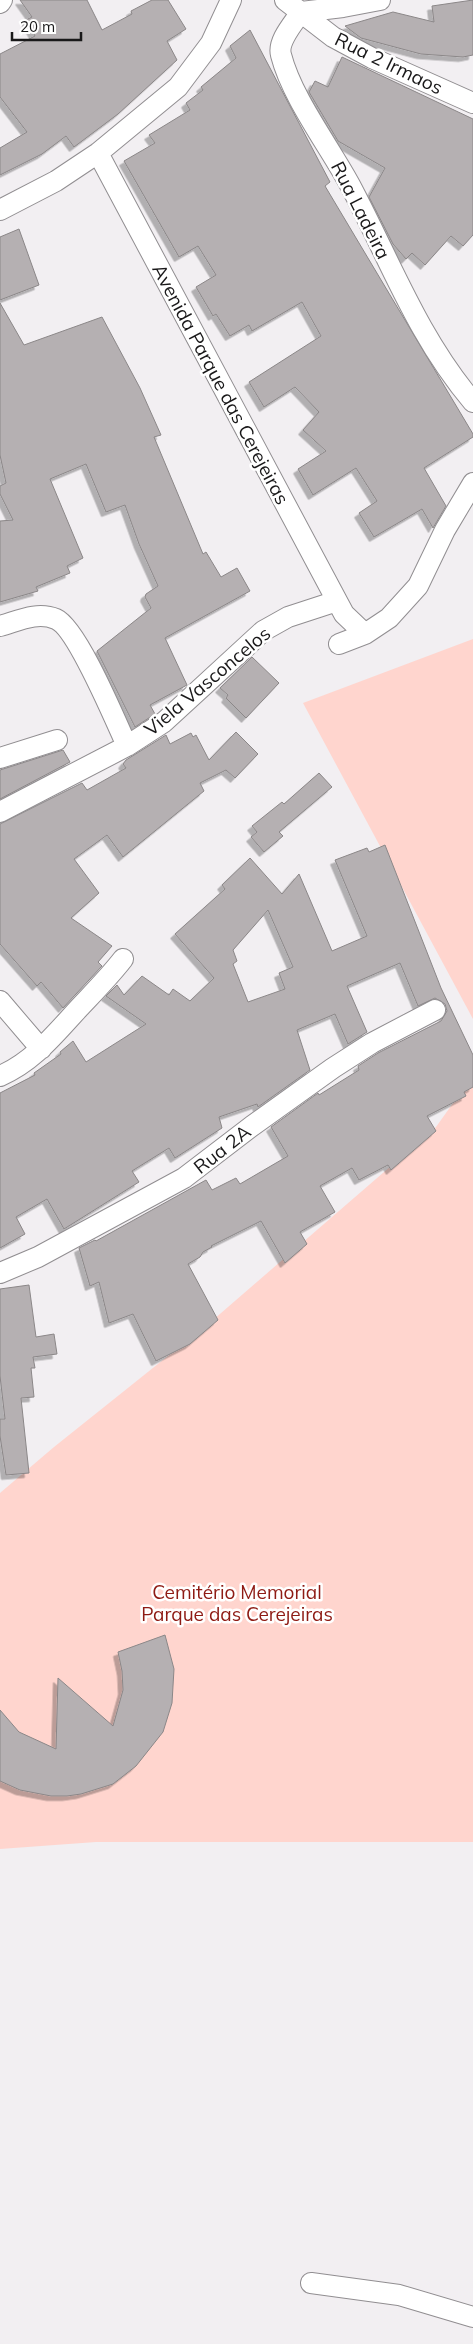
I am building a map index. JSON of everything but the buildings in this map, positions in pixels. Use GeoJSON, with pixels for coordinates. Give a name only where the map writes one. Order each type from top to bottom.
{"type":"FeatureCollection","features":[{"type":"Feature","properties":{"kind":"street"},"geometry":{"type":"LineString","coordinates":[[0,210],[56,181],[98,153],[178,87],[211,43],[231,0]]}},
{"type":"Feature","properties":{"kind":"street"},"geometry":{"type":"LineString","coordinates":[[293,6],[343,7],[380,0]]}},
{"type":"Feature","properties":{"kind":"street","name":"Rua 2 Irmaos"},"geometry":{"type":"LineString","coordinates":[[293,6],[333,36],[372,58],[473,103]]}},
{"type":"Feature","properties":{"kind":"street","name":"Rua Ladeira"},"geometry":{"type":"LineString","coordinates":[[293,6],[280,54],[292,81],[351,187],[411,311],[457,384],[473,402]]}},
{"type":"Feature","properties":{"kind":"street","name":"Avenida Parque das Cerejeiras"},"geometry":{"type":"LineString","coordinates":[[98,153],[341,608],[365,634]]}},
{"type":"Feature","properties":{"kind":"street"},"geometry":{"type":"LineString","coordinates":[[341,608],[339,644],[365,634],[389,618],[418,586],[445,530],[473,483]]}},
{"type":"Feature","properties":{"kind":"street","name":"Viela Vasconcelos"},"geometry":{"type":"LineString","coordinates":[[0,812],[127,746],[164,722],[263,630],[288,617],[341,608]]}},
{"type":"Feature","properties":{"kind":"street"},"geometry":{"type":"LineString","coordinates":[[0,626],[31,617],[42,616],[56,619],[64,624],[88,663],[127,746]]}},
{"type":"Feature","properties":{"kind":"street"},"geometry":{"type":"LineString","coordinates":[[0,758],[57,740]]}},
{"type":"Feature","properties":{"kind":"street"},"geometry":{"type":"LineString","coordinates":[[0,1076],[19,1066],[41,1049],[105,982],[123,959]]}},
{"type":"Feature","properties":{"kind":"street"},"geometry":{"type":"LineString","coordinates":[[0,1001],[41,1049]]}},
{"type":"Feature","properties":{"kind":"street","name":"Rua 2A"},"geometry":{"type":"LineString","coordinates":[[0,1273],[38,1257],[184,1178],[333,1068],[372,1043],[435,1010]]}},
{"type":"Feature","properties":{"kind":"street"},"geometry":{"type":"LineString","coordinates":[[311,2283],[399,2295],[473,2317]]}},
{"type":"Feature","properties":{"kind":"green space"},"geometry":{"type":"Polygon","coordinates":[[[473,639],[473,1019],[303,703],[473,639]]]}},
{"type":"Feature","properties":{"kind":"green space","name":"Cemitério Memorial Parque das Cerejeiras"},"geometry":{"type":"Polygon","coordinates":[[[473,1075],[473,1842],[96,1842],[0,1849],[0,1493],[54,1447],[213,1320],[436,1127],[473,1075]]]}}]}
